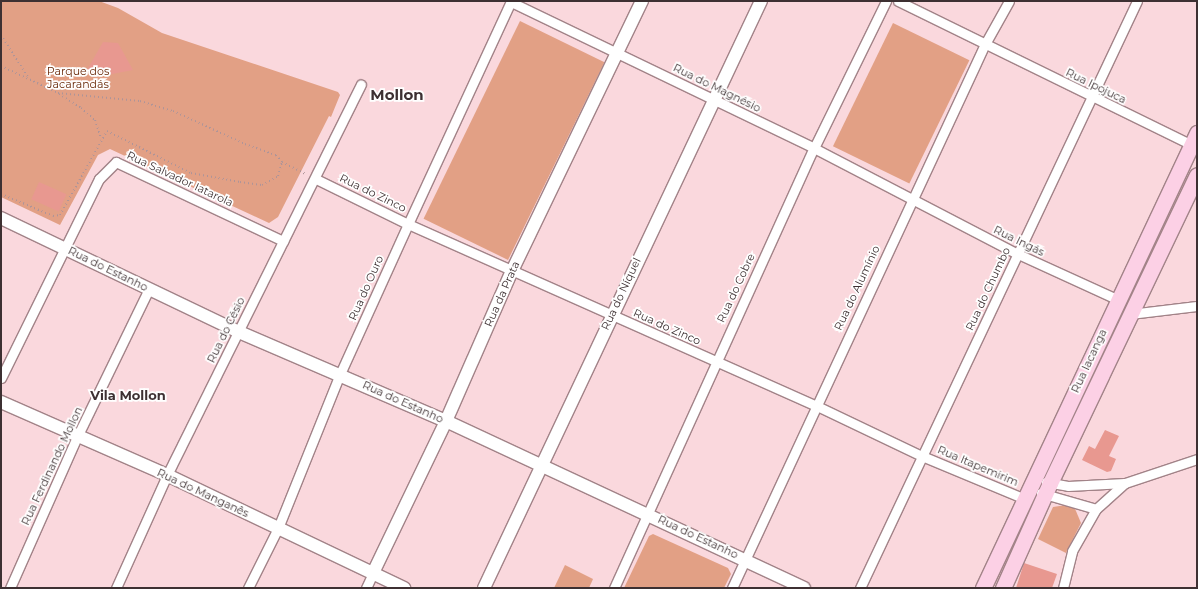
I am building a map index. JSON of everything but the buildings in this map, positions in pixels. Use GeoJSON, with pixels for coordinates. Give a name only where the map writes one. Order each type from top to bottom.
{"type":"FeatureCollection","features":[{"type":"Feature","properties":{"kind":"main road","name":"Rua Iacanga"},"geometry":{"type":"LineString","coordinates":[[983,588],[1172,186],[1195,142]]}},
{"type":"Feature","properties":{"kind":"main road","name":"Rua Iacanga"},"geometry":{"type":"LineString","coordinates":[[1003,588],[1047,488],[1197,175]]}},
{"type":"Feature","properties":{"kind":"main road"},"geometry":{"type":"LineString","coordinates":[[1172,186],[1188,192]]}},
{"type":"Feature","properties":{"kind":"main road"},"geometry":{"type":"LineString","coordinates":[[1119,300],[1131,310]]}},
{"type":"Feature","properties":{"kind":"main road"},"geometry":{"type":"LineString","coordinates":[[1106,326],[1120,333]]}},
{"type":"Feature","properties":{"kind":"main road"},"geometry":{"type":"LineString","coordinates":[[1029,490],[1036,513]]}},
{"type":"Feature","properties":{"kind":"street","name":"Rua da Prata"},"geometry":{"type":"LineString","coordinates":[[366,588],[446,421],[512,270],[642,1]]}},
{"type":"Feature","properties":{"kind":"street","name":"Rua do Níquel"},"geometry":{"type":"LineString","coordinates":[[484,588],[713,98],[761,1]]}},
{"type":"Feature","properties":{"kind":"street","name":"Rua do Cobre"},"geometry":{"type":"LineString","coordinates":[[614,588],[649,514],[716,362],[814,148],[886,1]]}},
{"type":"Feature","properties":{"kind":"street","name":"Rua Ipojuca"},"geometry":{"type":"LineString","coordinates":[[898,1],[1090,96],[1195,142]]}},
{"type":"Feature","properties":{"kind":"street","name":"Rua do Alumínio"},"geometry":{"type":"LineString","coordinates":[[732,588],[984,44],[1009,1]]}},
{"type":"Feature","properties":{"kind":"street","name":"Rua do Chumbo"},"geometry":{"type":"LineString","coordinates":[[860,588],[1018,254],[1090,96],[1137,1]]}},
{"type":"Feature","properties":{"kind":"street","name":"Rua do Magnésio"},"geometry":{"type":"LineString","coordinates":[[511,2],[616,54],[713,98],[912,198]]}},
{"type":"Feature","properties":{"kind":"street","name":"Rua do Ouro"},"geometry":{"type":"LineString","coordinates":[[248,588],[278,528],[340,374],[511,2]]}},
{"type":"Feature","properties":{"kind":"street","name":"Rua do Césio"},"geometry":{"type":"LineString","coordinates":[[116,588],[167,475],[283,241],[316,179],[361,85]]}},
{"type":"Feature","properties":{"kind":"street","name":"Rua Salvador Iatarola"},"geometry":{"type":"LineString","coordinates":[[63,248],[99,179],[116,162],[283,241]]}},
{"type":"Feature","properties":{"kind":"street","name":"Rua do Zinco"},"geometry":{"type":"LineString","coordinates":[[316,179],[408,224],[817,406],[922,456]]}},
{"type":"Feature","properties":{"kind":"street","name":"Rua Ingás"},"geometry":{"type":"LineString","coordinates":[[912,198],[1018,254],[1119,300]]}},
{"type":"Feature","properties":{"kind":"street","name":"Rua do Estanho"},"geometry":{"type":"LineString","coordinates":[[1,218],[239,332],[340,374],[446,421],[746,559],[804,588]]}},
{"type":"Feature","properties":{"kind":"street"},"geometry":{"type":"LineString","coordinates":[[1,378],[63,248]]}},
{"type":"Feature","properties":{"kind":"street","name":"Rua Ferdinando Mollon"},"geometry":{"type":"LineString","coordinates":[[10,588],[77,438],[149,289]]}},
{"type":"Feature","properties":{"kind":"street"},"geometry":{"type":"LineString","coordinates":[[1131,310],[1197,306]]}},
{"type":"Feature","properties":{"kind":"street","name":"Rua do Manganês"},"geometry":{"type":"LineString","coordinates":[[1,402],[77,438],[167,475],[404,588]]}},
{"type":"Feature","properties":{"kind":"street","name":"Rua Itapemirim"},"geometry":{"type":"LineString","coordinates":[[922,456],[1029,490],[1125,483],[1197,459]]}},
{"type":"Feature","properties":{"kind":"street"},"geometry":{"type":"LineString","coordinates":[[1063,588],[1072,551],[1096,509],[1125,483]]}},
{"type":"Feature","properties":{"kind":"street","name":"Rua Itapemirim"},"geometry":{"type":"LineString","coordinates":[[1047,488],[1096,509]]}},
{"type":"Feature","properties":{"kind":"path"},"geometry":{"type":"LineString","coordinates":[[1,36],[29,78]]}},
{"type":"Feature","properties":{"kind":"path"},"geometry":{"type":"LineString","coordinates":[[1,66],[58,93],[82,108],[95,120],[101,139]]}},
{"type":"Feature","properties":{"kind":"path"},"geometry":{"type":"LineString","coordinates":[[58,93],[140,101],[173,111],[245,144],[276,155],[282,162],[316,179]]}},
{"type":"Feature","properties":{"kind":"green space","name":"Parque dos Jacarandás"},"geometry":{"type":"Polygon","coordinates":[[[1,1],[99,1],[118,8],[162,33],[338,92],[340,95],[331,117],[329,116],[278,217],[269,223],[110,149],[98,155],[60,225],[1,197],[1,1]]]}},
{"type":"Feature","properties":{"kind":"green space"},"geometry":{"type":"Polygon","coordinates":[[[520,21],[604,62],[508,260],[424,219],[520,21]]]}},
{"type":"Feature","properties":{"kind":"green space"},"geometry":{"type":"Polygon","coordinates":[[[893,23],[969,60],[909,183],[833,146],[893,23]]]}},
{"type":"Feature","properties":{"kind":"green space"},"geometry":{"type":"Polygon","coordinates":[[[1073,504],[1081,523],[1066,553],[1038,539],[1053,507],[1073,504]]]}},
{"type":"Feature","properties":{"kind":"green space"},"geometry":{"type":"Polygon","coordinates":[[[653,534],[728,568],[731,574],[724,588],[624,588],[649,536],[653,534]]]}},
{"type":"Feature","properties":{"kind":"green space"},"geometry":{"type":"Polygon","coordinates":[[[565,565],[593,579],[589,588],[554,588],[565,565]]]}},
{"type":"Feature","properties":{"kind":"district","name":"Mollon"},"geometry":{"type":"Point","coordinates":[397,95]}},
{"type":"Feature","properties":{"kind":"district","name":"Vila Mollon"},"geometry":{"type":"Point","coordinates":[128,395]}}]}
